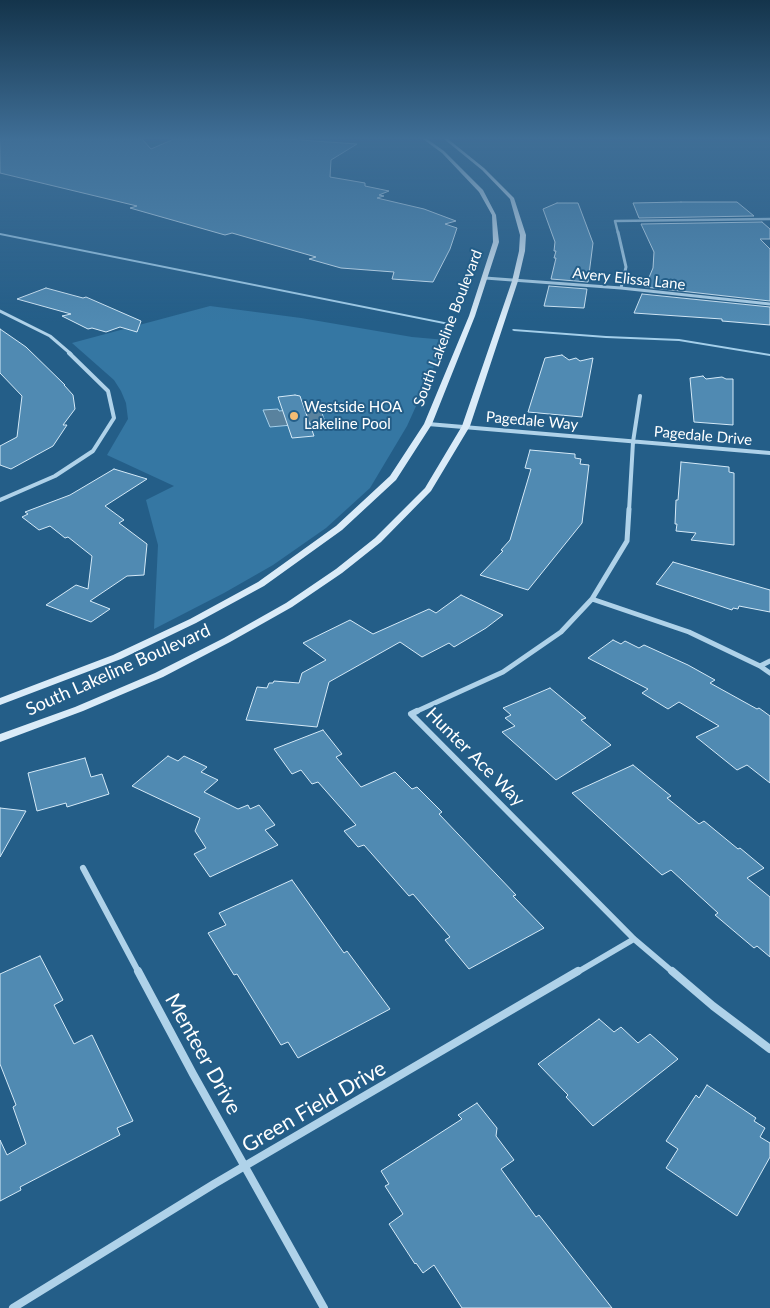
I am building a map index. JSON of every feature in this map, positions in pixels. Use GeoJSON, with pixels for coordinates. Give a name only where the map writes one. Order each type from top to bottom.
{"type":"FeatureCollection","features":[{"type":"Feature","properties":{"kind":"main road","name":"South Lakeline Boulevard"},"geometry":{"type":"LineString","coordinates":[[0,702],[117,657],[193,621],[261,584],[339,528],[393,478],[428,424],[485,278],[496,242],[494,215],[488,200]]}},
{"type":"Feature","properties":{"kind":"main road","name":"South Lakeline Boulevard"},"geometry":{"type":"LineString","coordinates":[[0,738],[79,709],[159,674],[227,640],[289,605],[339,571],[378,540],[415,503],[437,474],[466,426],[515,281],[522,251],[523,236],[512,200]]}},
{"type":"Feature","properties":{"kind":"street"},"geometry":{"type":"LineString","coordinates":[[621,288],[626,267],[615,221],[770,219]]}},
{"type":"Feature","properties":{"kind":"street","name":"Avery Elissa Lane"},"geometry":{"type":"LineString","coordinates":[[485,278],[621,288],[770,304]]}},
{"type":"Feature","properties":{"kind":"street"},"geometry":{"type":"LineString","coordinates":[[0,311],[50,336],[82,364],[108,391],[114,418],[93,451],[55,476],[0,500]]}},
{"type":"Feature","properties":{"kind":"street","name":"Hunter Ace Way"},"geometry":{"type":"LineString","coordinates":[[640,396],[634,442],[627,542],[592,599],[561,632],[503,672],[411,714],[634,939],[713,1006],[770,1049]]}},
{"type":"Feature","properties":{"kind":"street","name":"Pagedale Way"},"geometry":{"type":"LineString","coordinates":[[428,424],[634,442]]}},
{"type":"Feature","properties":{"kind":"street","name":"Pagedale Drive"},"geometry":{"type":"LineString","coordinates":[[634,442],[770,453]]}},
{"type":"Feature","properties":{"kind":"street"},"geometry":{"type":"LineString","coordinates":[[592,599],[688,632],[760,666],[770,673]]}},
{"type":"Feature","properties":{"kind":"street"},"geometry":{"type":"LineString","coordinates":[[760,666],[770,661]]}},
{"type":"Feature","properties":{"kind":"street","name":"Menteer Drive"},"geometry":{"type":"LineString","coordinates":[[83,868],[193,1074],[324,1308]]}},
{"type":"Feature","properties":{"kind":"street","name":"Green Field Drive"},"geometry":{"type":"LineString","coordinates":[[13,1308],[214,1184],[634,939]]}},
{"type":"Feature","properties":{"kind":"shaded area"},"geometry":{"type":"Polygon","coordinates":[[[210,306],[301,318],[412,337],[446,340],[407,426],[370,488],[326,528],[273,565],[154,629],[158,545],[146,500],[174,486],[107,455],[128,419],[126,403],[114,380],[72,343],[210,306]]]}},
{"type":"Feature","properties":{"kind":"shaded area","name":"Westside HOA Lakeline Pool"},"geometry":{"type":"Polygon","coordinates":[[[320,407],[325,422],[270,427],[263,410],[278,409],[279,411],[320,407]]]}},
{"type":"Feature","properties":{"kind":"building"},"geometry":{"type":"Polygon","coordinates":[[[112,200],[386,200],[424,209],[456,221],[445,224],[457,228],[450,249],[433,282],[392,279],[394,272],[341,268],[309,259],[316,257],[232,233],[225,235],[130,208],[137,206],[112,200]]]}},
{"type":"Feature","properties":{"kind":"building"},"geometry":{"type":"Polygon","coordinates":[[[737,202],[754,216],[639,218],[633,203],[737,202]]]}},
{"type":"Feature","properties":{"kind":"building"},"geometry":{"type":"Polygon","coordinates":[[[557,203],[578,203],[593,243],[588,282],[551,279],[556,258],[554,258],[556,251],[554,251],[555,242],[543,209],[557,203]]]}},
{"type":"Feature","properties":{"kind":"building"},"geometry":{"type":"Polygon","coordinates":[[[762,222],[770,229],[770,239],[760,239],[770,249],[770,301],[645,287],[653,268],[654,252],[641,224],[762,222]]]}},
{"type":"Feature","properties":{"kind":"building"},"geometry":{"type":"Polygon","coordinates":[[[549,286],[587,289],[584,308],[544,306],[549,286]]]}},
{"type":"Feature","properties":{"kind":"building"},"geometry":{"type":"Polygon","coordinates":[[[46,288],[83,298],[86,297],[141,321],[137,332],[120,327],[106,332],[92,328],[88,329],[62,316],[71,314],[17,299],[46,288]]]}},
{"type":"Feature","properties":{"kind":"building"},"geometry":{"type":"Polygon","coordinates":[[[642,294],[770,307],[770,325],[722,321],[722,319],[634,313],[642,294]]]}},
{"type":"Feature","properties":{"kind":"building"},"geometry":{"type":"Polygon","coordinates":[[[0,329],[26,347],[65,385],[73,395],[75,409],[63,425],[67,425],[53,446],[11,469],[0,465],[0,446],[17,437],[22,396],[0,373],[0,329]]]}},
{"type":"Feature","properties":{"kind":"building"},"geometry":{"type":"Polygon","coordinates":[[[562,355],[569,360],[576,358],[580,361],[593,358],[582,417],[528,412],[545,358],[562,355]]]}},
{"type":"Feature","properties":{"kind":"building"},"geometry":{"type":"Polygon","coordinates":[[[703,376],[706,379],[722,377],[733,379],[733,425],[694,422],[690,378],[703,376]]]}},
{"type":"Feature","properties":{"kind":"building"},"geometry":{"type":"Polygon","coordinates":[[[300,396],[314,436],[292,438],[278,397],[300,396]]]}},
{"type":"Feature","properties":{"kind":"building"},"geometry":{"type":"Polygon","coordinates":[[[530,450],[575,454],[575,458],[581,459],[580,464],[589,465],[582,523],[528,590],[480,575],[503,551],[501,550],[510,540],[531,469],[525,468],[530,450]]]}},
{"type":"Feature","properties":{"kind":"building"},"geometry":{"type":"Polygon","coordinates":[[[681,462],[729,467],[729,472],[734,473],[734,545],[691,540],[696,533],[676,531],[676,500],[678,500],[681,462]]]}},
{"type":"Feature","properties":{"kind":"building"},"geometry":{"type":"Polygon","coordinates":[[[114,469],[147,479],[105,506],[124,520],[119,523],[147,544],[144,575],[127,576],[90,601],[110,609],[91,622],[46,605],[76,585],[88,589],[92,556],[68,537],[65,538],[50,526],[39,530],[22,517],[28,514],[25,512],[70,495],[114,469]]]}},
{"type":"Feature","properties":{"kind":"building"},"geometry":{"type":"Polygon","coordinates":[[[673,562],[770,590],[770,612],[739,606],[738,609],[733,608],[732,610],[656,584],[673,562]]]}},
{"type":"Feature","properties":{"kind":"building"},"geometry":{"type":"Polygon","coordinates":[[[461,595],[503,615],[486,628],[454,647],[449,643],[422,657],[400,642],[329,682],[317,727],[246,720],[257,687],[267,688],[269,683],[274,681],[299,683],[302,673],[326,660],[303,643],[350,620],[373,634],[429,609],[436,613],[461,595]]]}},
{"type":"Feature","properties":{"kind":"building"},"geometry":{"type":"Polygon","coordinates":[[[613,640],[621,644],[625,641],[639,648],[644,645],[688,665],[715,680],[710,683],[757,709],[759,708],[770,716],[770,783],[747,765],[737,770],[696,737],[719,726],[679,702],[668,709],[642,693],[648,689],[588,658],[613,640]]]}},
{"type":"Feature","properties":{"kind":"building"},"geometry":{"type":"Polygon","coordinates":[[[550,688],[586,718],[581,720],[611,745],[556,780],[502,732],[515,726],[505,718],[511,715],[503,708],[550,688]]]}},
{"type":"Feature","properties":{"kind":"building"},"geometry":{"type":"Polygon","coordinates":[[[323,730],[342,754],[336,757],[361,787],[395,772],[412,789],[417,787],[442,812],[439,814],[516,895],[513,896],[544,928],[469,969],[445,940],[450,937],[413,894],[409,896],[364,845],[358,847],[344,831],[356,825],[318,782],[312,784],[301,770],[292,774],[274,749],[323,730]]]}},
{"type":"Feature","properties":{"kind":"building"},"geometry":{"type":"Polygon","coordinates":[[[168,756],[178,761],[184,756],[207,767],[201,772],[218,780],[204,792],[238,809],[248,805],[250,809],[259,805],[275,825],[265,830],[278,845],[210,877],[194,854],[206,848],[195,831],[200,818],[132,786],[168,756]]]}},
{"type":"Feature","properties":{"kind":"building"},"geometry":{"type":"Polygon","coordinates":[[[85,758],[91,777],[102,774],[109,794],[67,807],[66,803],[37,811],[28,773],[85,758]]]}},
{"type":"Feature","properties":{"kind":"building"},"geometry":{"type":"Polygon","coordinates":[[[633,765],[671,796],[667,798],[699,824],[704,821],[764,868],[747,878],[770,897],[770,957],[757,946],[754,948],[715,915],[718,913],[671,870],[662,875],[572,793],[633,765]]]}},
{"type":"Feature","properties":{"kind":"building"},"geometry":{"type":"Polygon","coordinates":[[[0,808],[26,811],[0,857],[0,808]]]}},
{"type":"Feature","properties":{"kind":"building"},"geometry":{"type":"Polygon","coordinates":[[[292,880],[344,953],[347,951],[390,1009],[298,1058],[288,1042],[281,1045],[237,974],[234,975],[208,933],[226,925],[219,913],[292,880]]]}},
{"type":"Feature","properties":{"kind":"building"},"geometry":{"type":"Polygon","coordinates":[[[40,956],[63,1000],[54,1005],[74,1044],[92,1035],[133,1121],[117,1128],[120,1135],[20,1187],[21,1190],[0,1201],[0,1140],[7,1155],[26,1144],[13,1107],[16,1105],[0,1064],[0,974],[40,956]]]}},
{"type":"Feature","properties":{"kind":"building"},"geometry":{"type":"Polygon","coordinates":[[[599,1019],[614,1032],[621,1027],[638,1043],[650,1034],[678,1059],[593,1126],[566,1097],[568,1095],[538,1064],[599,1019]]]}},
{"type":"Feature","properties":{"kind":"building"},"geometry":{"type":"Polygon","coordinates":[[[707,1085],[756,1118],[754,1121],[765,1128],[760,1137],[770,1143],[770,1157],[737,1216],[666,1168],[678,1149],[666,1141],[696,1095],[699,1098],[707,1085]]]}},
{"type":"Feature","properties":{"kind":"building"},"geometry":{"type":"Polygon","coordinates":[[[477,1103],[497,1128],[496,1136],[514,1160],[501,1169],[536,1217],[539,1215],[612,1308],[462,1308],[434,1265],[423,1273],[415,1264],[389,1224],[403,1214],[385,1186],[389,1184],[381,1171],[462,1119],[458,1115],[477,1103]]]}},
{"type":"Feature","properties":{"kind":"waterway"},"geometry":{"type":"LineString","coordinates":[[0,234],[449,324]]}},
{"type":"Feature","properties":{"kind":"waterway"},"geometry":{"type":"LineString","coordinates":[[514,330],[679,340],[770,355]]}},
{"type":"Feature","properties":{"kind":"place","name":"Westside HOA Lakeline Pool"},"geometry":{"type":"Point","coordinates":[294,416]}}]}
